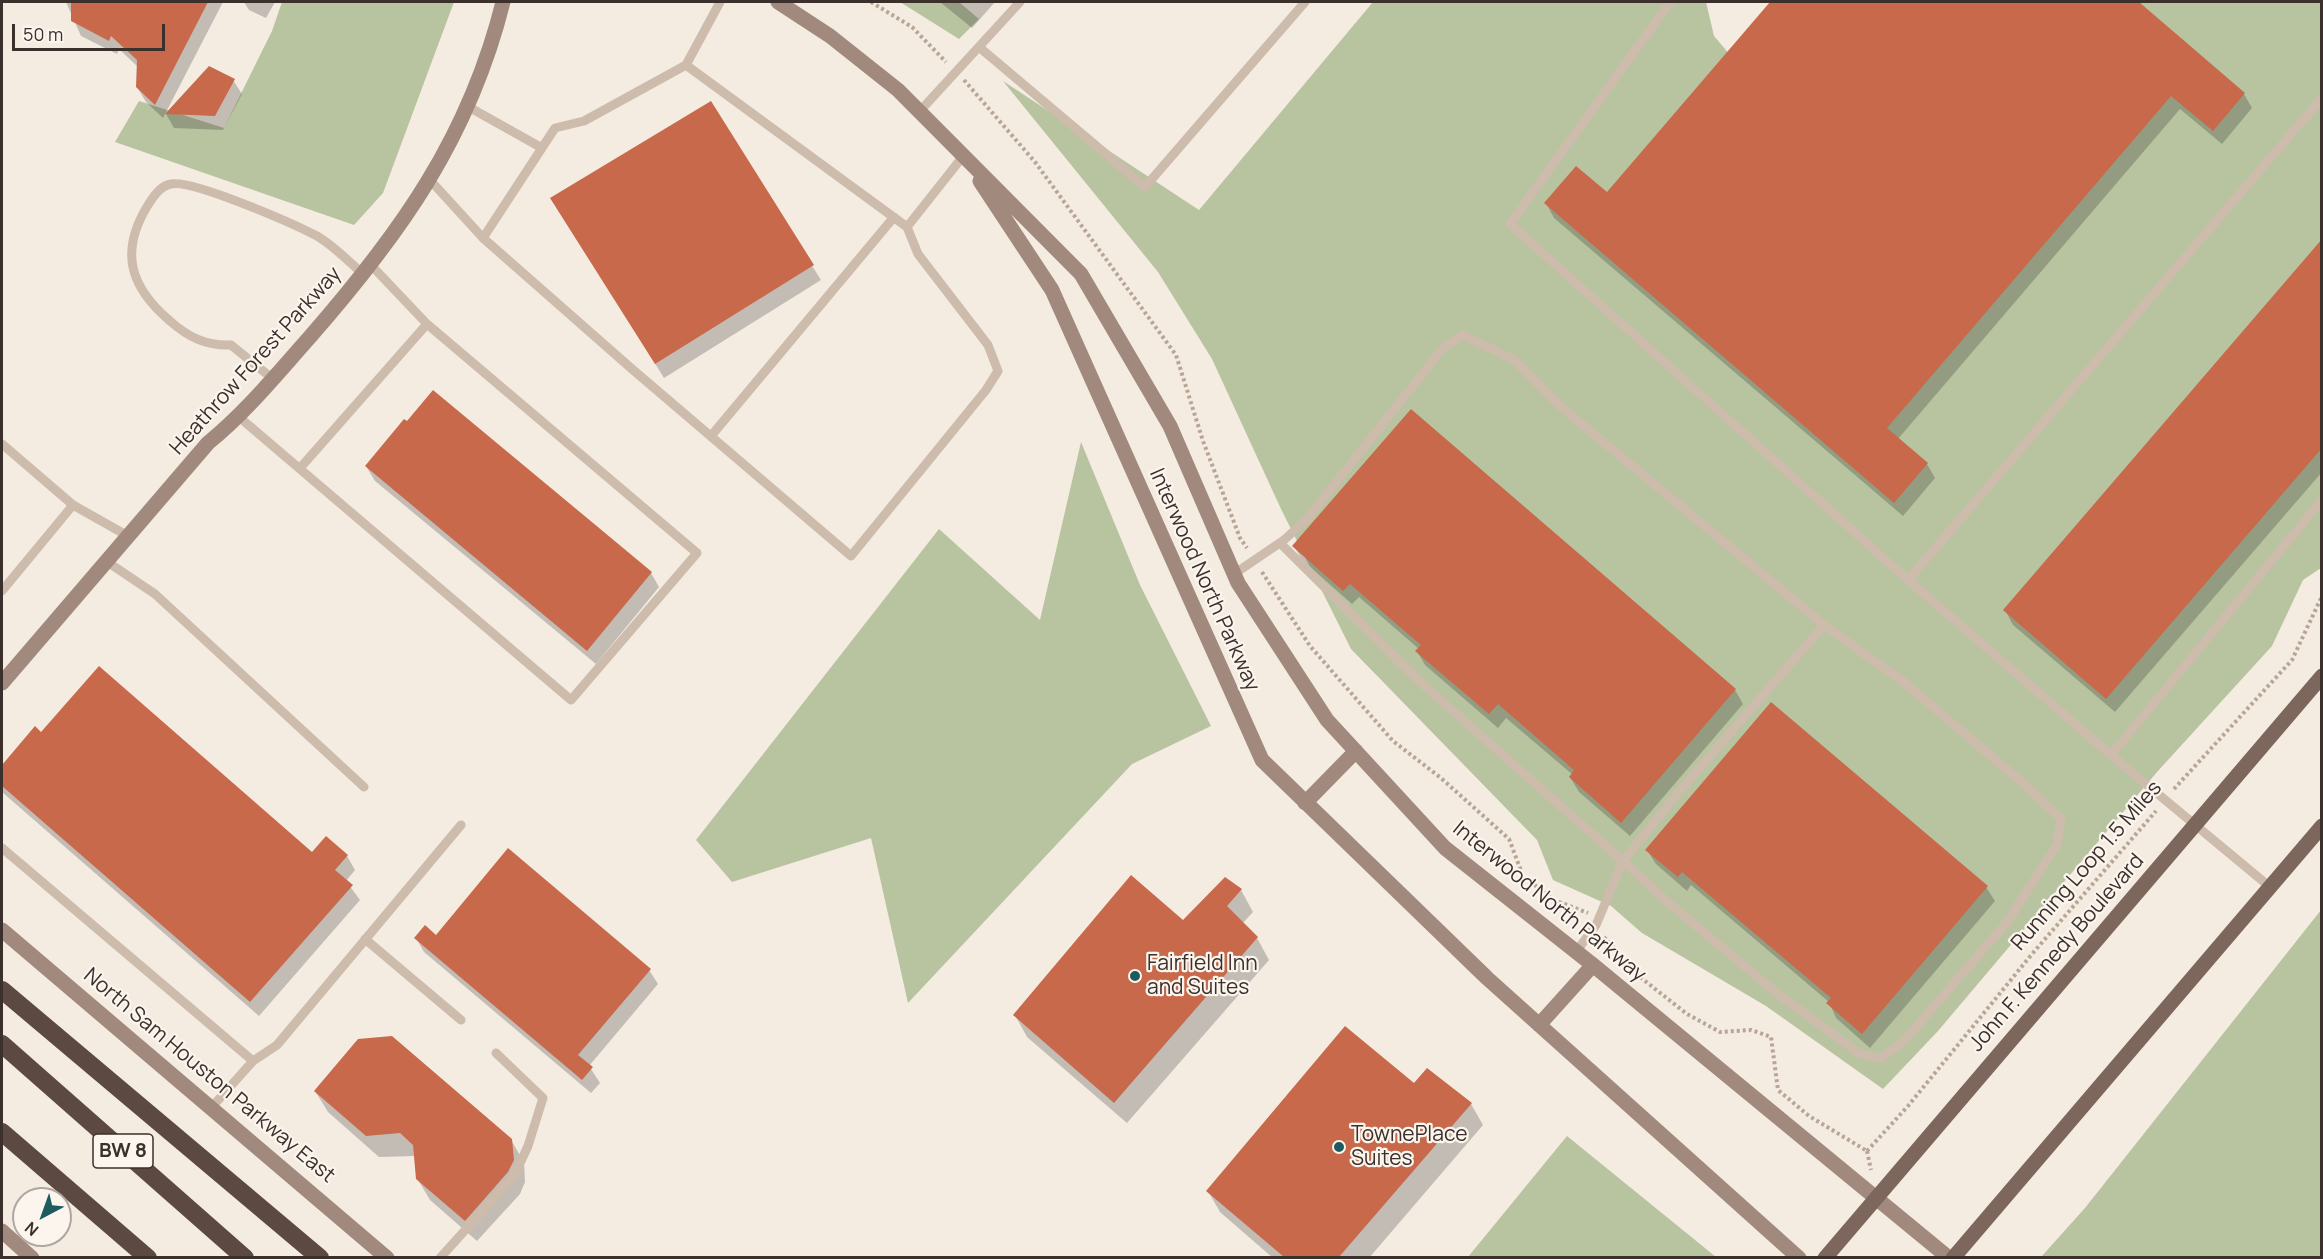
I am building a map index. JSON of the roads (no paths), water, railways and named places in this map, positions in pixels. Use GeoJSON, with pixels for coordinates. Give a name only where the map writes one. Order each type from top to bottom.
{"type":"FeatureCollection","features":[{"type":"Feature","properties":{"kind":"highway"},"geometry":{"type":"LineString","coordinates":[[2,990],[320,1257]]}},
{"type":"Feature","properties":{"kind":"highway","name":"BW 8"},"geometry":{"type":"LineString","coordinates":[[2,1044],[245,1257]]}},
{"type":"Feature","properties":{"kind":"highway"},"geometry":{"type":"LineString","coordinates":[[2,1132],[148,1257]]}},
{"type":"Feature","properties":{"kind":"main road","name":"John F. Kennedy Boulevard"},"geometry":{"type":"LineString","coordinates":[[1825,1257],[2322,676]]}},
{"type":"Feature","properties":{"kind":"main road"},"geometry":{"type":"LineString","coordinates":[[1951,1257],[2322,826]]}},
{"type":"Feature","properties":{"kind":"street","name":"Heathrow Forest Parkway"},"geometry":{"type":"LineString","coordinates":[[2,683],[208,443],[239,417],[367,269],[430,180],[456,134],[494,37],[503,2]]}},
{"type":"Feature","properties":{"kind":"street","name":"Interwood North Parkway"},"geometry":{"type":"LineString","coordinates":[[778,2],[830,36],[898,90],[1081,274],[1170,426],[1234,574],[1327,720],[1445,848],[1593,965],[1951,1257]]}},
{"type":"Feature","properties":{"kind":"street","name":"Interwood North Parkway"},"geometry":{"type":"LineString","coordinates":[[963,155],[1052,290],[1262,760],[1539,1025],[1799,1257]]}},
{"type":"Feature","properties":{"kind":"street"},"geometry":{"type":"LineString","coordinates":[[1305,803],[1356,751]]}},
{"type":"Feature","properties":{"kind":"street","name":"North Sam Houston Parkway East"},"geometry":{"type":"LineString","coordinates":[[2,930],[387,1257]]}},
{"type":"Feature","properties":{"kind":"street"},"geometry":{"type":"LineString","coordinates":[[1539,1025],[1593,965]]}},
{"type":"Feature","properties":{"kind":"street"},"geometry":{"type":"LineString","coordinates":[[2,1231],[32,1257]]}},
{"type":"Feature","properties":{"kind":"lane"},"geometry":{"type":"LineString","coordinates":[[483,238],[555,128],[584,121],[686,65],[720,2]]}},
{"type":"Feature","properties":{"kind":"lane"},"geometry":{"type":"LineString","coordinates":[[920,111],[1020,2]]}},
{"type":"Feature","properties":{"kind":"lane"},"geometry":{"type":"LineString","coordinates":[[980,47],[1145,187],[1305,2]]}},
{"type":"Feature","properties":{"kind":"lane"},"geometry":{"type":"LineString","coordinates":[[1670,2],[1510,224],[1908,580],[2111,755],[2270,886]]}},
{"type":"Feature","properties":{"kind":"lane"},"geometry":{"type":"LineString","coordinates":[[430,180],[483,238],[851,556],[986,390],[998,371],[988,345],[918,254],[907,226],[686,65]]}},
{"type":"Feature","properties":{"kind":"lane"},"geometry":{"type":"LineString","coordinates":[[1908,580],[2322,98]]}},
{"type":"Feature","properties":{"kind":"lane"},"geometry":{"type":"LineString","coordinates":[[467,106],[542,148]]}},
{"type":"Feature","properties":{"kind":"lane"},"geometry":{"type":"LineString","coordinates":[[907,226],[963,155]]}},
{"type":"Feature","properties":{"kind":"lane"},"geometry":{"type":"LineString","coordinates":[[239,417],[301,467],[571,700],[697,553],[427,324],[367,269],[319,237],[253,209],[184,184],[170,184],[156,192],[136,232],[131,260],[136,283],[149,303],[187,336],[216,346],[231,345],[273,379]]}},
{"type":"Feature","properties":{"kind":"lane"},"geometry":{"type":"LineString","coordinates":[[711,436],[894,217]]}},
{"type":"Feature","properties":{"kind":"lane"},"geometry":{"type":"LineString","coordinates":[[301,467],[427,324]]}},
{"type":"Feature","properties":{"kind":"lane"},"geometry":{"type":"LineString","coordinates":[[1234,574],[1280,543],[1307,519],[1342,478],[1442,349],[1462,335],[1513,359],[1560,406],[1824,625],[1905,683],[2024,784],[2061,819],[2057,845],[2007,922],[1904,1041],[1881,1058],[1860,1054],[1778,994],[1670,904],[1419,681],[1280,543]]}},
{"type":"Feature","properties":{"kind":"lane"},"geometry":{"type":"LineString","coordinates":[[2,444],[73,505],[128,536]]}},
{"type":"Feature","properties":{"kind":"lane"},"geometry":{"type":"LineString","coordinates":[[2111,755],[2322,500]]}},
{"type":"Feature","properties":{"kind":"lane"},"geometry":{"type":"LineString","coordinates":[[2,591],[73,505]]}},
{"type":"Feature","properties":{"kind":"lane"},"geometry":{"type":"LineString","coordinates":[[106,561],[155,594],[364,787]]}},
{"type":"Feature","properties":{"kind":"lane"},"geometry":{"type":"LineString","coordinates":[[1576,952],[1596,926],[1623,861],[1677,794],[1824,625]]}},
{"type":"Feature","properties":{"kind":"lane"},"geometry":{"type":"LineString","coordinates":[[212,1108],[253,1061],[277,1045],[461,825]]}},
{"type":"Feature","properties":{"kind":"lane"},"geometry":{"type":"LineString","coordinates":[[2,848],[253,1061]]}},
{"type":"Feature","properties":{"kind":"lane"},"geometry":{"type":"LineString","coordinates":[[365,939],[461,1020]]}},
{"type":"Feature","properties":{"kind":"lane"},"geometry":{"type":"LineString","coordinates":[[440,1257],[514,1176],[540,1112],[543,1098],[496,1053]]}},
{"type":"Feature","properties":{"kind":"place","name":"Fairfield Inn and Suites"},"geometry":{"type":"Point","coordinates":[1135,976]}},
{"type":"Feature","properties":{"kind":"place","name":"TownePlace Suites"},"geometry":{"type":"Point","coordinates":[1339,1147]}}]}
